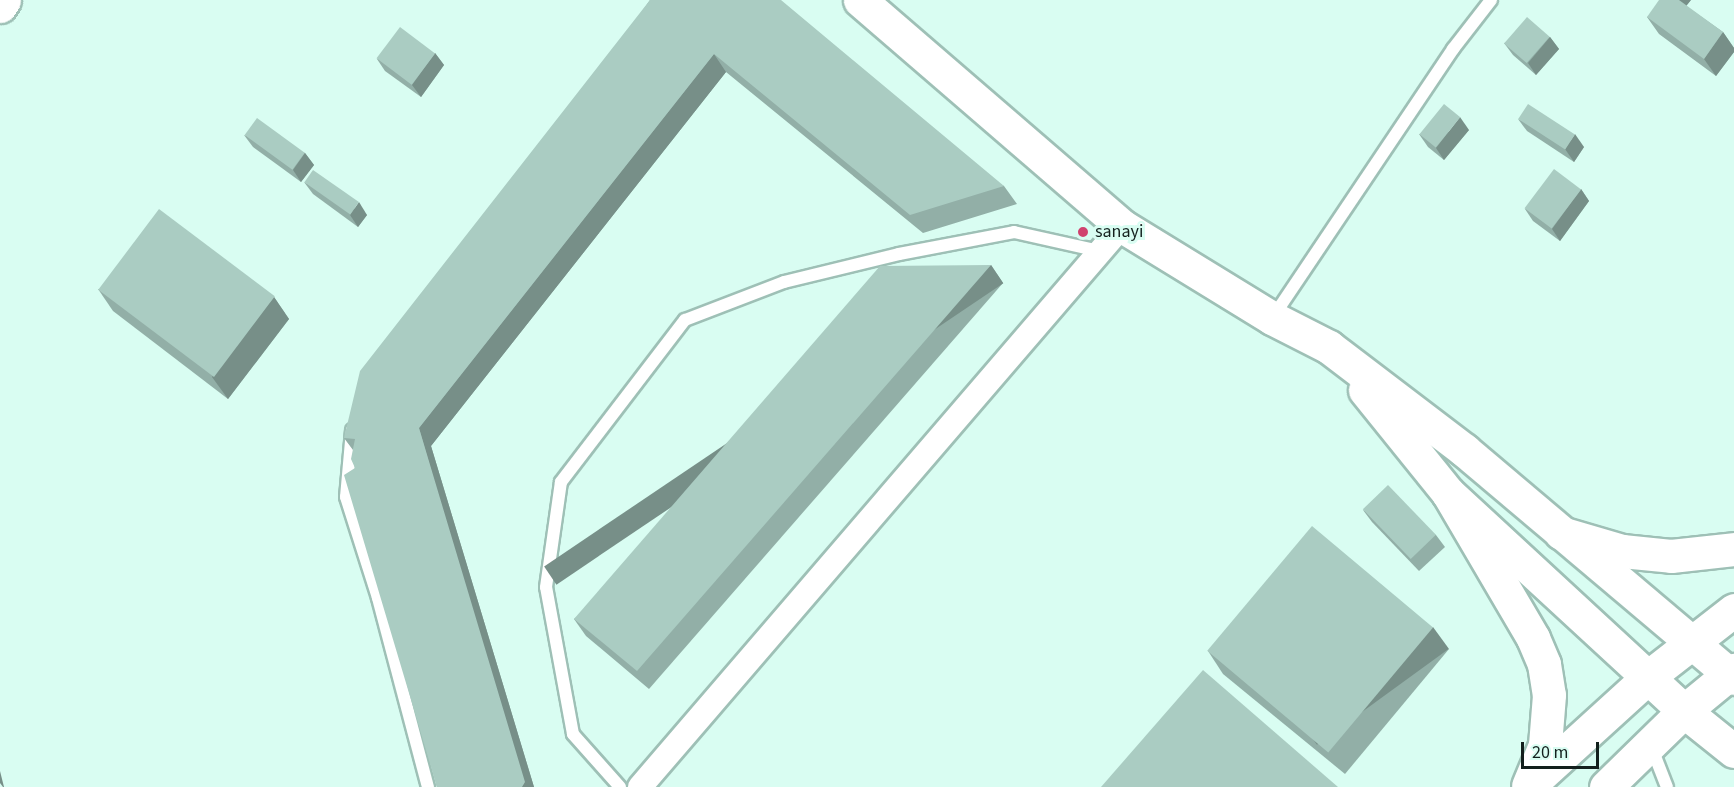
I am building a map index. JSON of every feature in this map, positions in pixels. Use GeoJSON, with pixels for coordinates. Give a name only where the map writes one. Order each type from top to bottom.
{"type":"FeatureCollection","features":[{"type":"Feature","properties":{"kind":"main road"},"geometry":{"type":"LineString","coordinates":[[0,6],[4,0]]}},
{"type":"Feature","properties":{"kind":"main road"},"geometry":{"type":"LineString","coordinates":[[860,0],[1122,226],[1272,318],[1329,347],[1464,450],[1690,642],[1732,674],[1684,711],[1606,787]]}},
{"type":"Feature","properties":{"kind":"main road"},"geometry":{"type":"LineString","coordinates":[[1329,347],[1448,493],[1684,711],[1734,751]]}},
{"type":"Feature","properties":{"kind":"main road"},"geometry":{"type":"LineString","coordinates":[[1448,493],[1533,638],[1544,664],[1549,695],[1545,745],[1528,787]]}},
{"type":"Feature","properties":{"kind":"main road"},"geometry":{"type":"LineString","coordinates":[[1561,533],[1622,551],[1671,556],[1734,549]]}},
{"type":"Feature","properties":{"kind":"main road"},"geometry":{"type":"LineString","coordinates":[[1528,787],[1648,677],[1734,610]]}},
{"type":"Feature","properties":{"kind":"street"},"geometry":{"type":"LineString","coordinates":[[640,787],[1122,226]]}},
{"type":"Feature","properties":{"kind":"lane"},"geometry":{"type":"LineString","coordinates":[[1272,318],[1453,49],[1491,0]]}},
{"type":"Feature","properties":{"kind":"lane"},"geometry":{"type":"LineString","coordinates":[[620,787],[573,734],[546,587],[561,482],[685,320],[784,282],[899,254],[1014,232],[1100,251]]}},
{"type":"Feature","properties":{"kind":"lane"},"geometry":{"type":"LineString","coordinates":[[356,413],[349,445],[346,497],[378,597],[428,787]]}},
{"type":"Feature","properties":{"kind":"lane"},"geometry":{"type":"LineString","coordinates":[[1650,745],[1666,787]]}},
{"type":"Feature","properties":{"kind":"building"},"geometry":{"type":"Polygon","coordinates":[[[650,0],[781,0],[1004,186],[910,215],[714,54],[419,428],[525,782],[522,787],[437,787],[344,475],[355,468],[351,459],[355,439],[344,438],[360,371],[650,0]]]}},
{"type":"Feature","properties":{"kind":"building"},"geometry":{"type":"Polygon","coordinates":[[[1659,0],[1679,0],[1723,32],[1704,59],[1647,17],[1659,0]]]}},
{"type":"Feature","properties":{"kind":"building"},"geometry":{"type":"Polygon","coordinates":[[[1527,17],[1550,37],[1527,63],[1504,43],[1527,17]]]}},
{"type":"Feature","properties":{"kind":"building"},"geometry":{"type":"Polygon","coordinates":[[[400,27],[435,53],[412,85],[377,58],[400,27]]]}},
{"type":"Feature","properties":{"kind":"building"},"geometry":{"type":"Polygon","coordinates":[[[1444,104],[1460,117],[1436,148],[1419,134],[1444,104]]]}},
{"type":"Feature","properties":{"kind":"building"},"geometry":{"type":"Polygon","coordinates":[[[1528,104],[1575,134],[1565,150],[1518,119],[1528,104]]]}},
{"type":"Feature","properties":{"kind":"building"},"geometry":{"type":"Polygon","coordinates":[[[257,118],[305,153],[292,170],[245,135],[257,118]]]}},
{"type":"Feature","properties":{"kind":"building"},"geometry":{"type":"Polygon","coordinates":[[[1554,169],[1581,189],[1552,229],[1525,208],[1554,169]]]}},
{"type":"Feature","properties":{"kind":"building"},"geometry":{"type":"Polygon","coordinates":[[[313,170],[359,202],[350,214],[304,182],[313,170]]]}},
{"type":"Feature","properties":{"kind":"building"},"geometry":{"type":"Polygon","coordinates":[[[159,209],[275,296],[214,377],[98,290],[159,209]]]}},
{"type":"Feature","properties":{"kind":"building"},"geometry":{"type":"Polygon","coordinates":[[[991,265],[637,671],[574,619],[880,266],[991,265]]]}},
{"type":"Feature","properties":{"kind":"building"},"geometry":{"type":"Polygon","coordinates":[[[1388,485],[1436,535],[1411,559],[1363,509],[1388,485]]]}},
{"type":"Feature","properties":{"kind":"building"},"geometry":{"type":"Polygon","coordinates":[[[1312,526],[1433,628],[1328,752],[1207,651],[1312,526]]]}},
{"type":"Feature","properties":{"kind":"building"},"geometry":{"type":"Polygon","coordinates":[[[1203,670],[1338,787],[1101,787],[1203,670]]]}},
{"type":"Feature","properties":{"kind":"place","name":"sanayi"},"geometry":{"type":"Point","coordinates":[1083,232]}}]}
